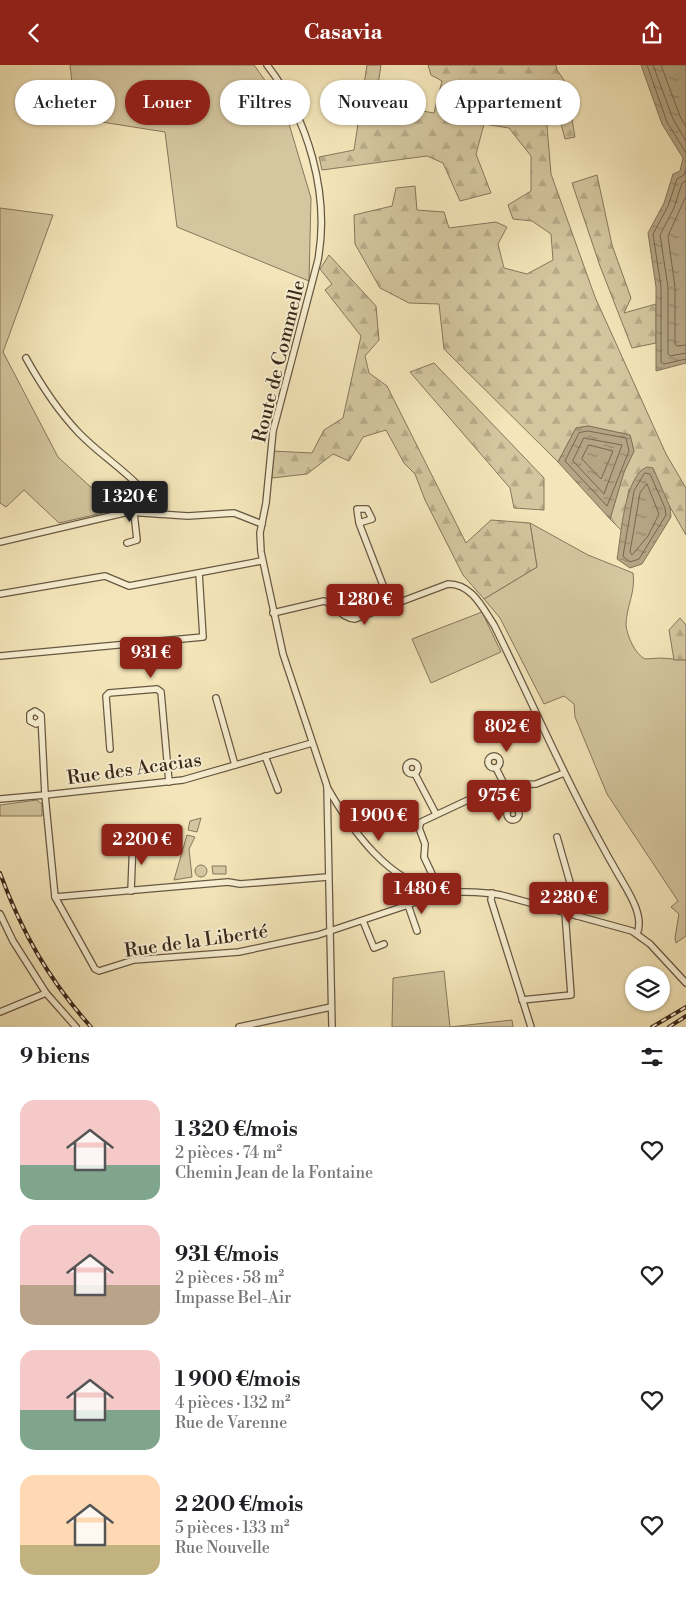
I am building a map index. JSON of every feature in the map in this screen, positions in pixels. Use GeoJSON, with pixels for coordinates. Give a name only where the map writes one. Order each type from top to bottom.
{"type":"FeatureCollection","features":[{"type":"Feature","properties":{"kind":"street","name":"Route de Commelle"},"geometry":{"type":"LineString","coordinates":[[267,65],[289,99],[301,127],[318,183],[322,223],[321,243],[313,283],[273,431],[266,503],[262,524],[261,561],[283,654],[327,786],[332,1027]]}},
{"type":"Feature","properties":{"kind":"street"},"geometry":{"type":"LineString","coordinates":[[26,358],[44,391],[80,434],[144,488],[160,514]]}},
{"type":"Feature","properties":{"kind":"street"},"geometry":{"type":"LineString","coordinates":[[0,542],[87,521],[134,513],[188,516],[234,513],[262,524]]}},
{"type":"Feature","properties":{"kind":"street"},"geometry":{"type":"LineString","coordinates":[[127,543],[137,540],[134,513]]}},
{"type":"Feature","properties":{"kind":"street"},"geometry":{"type":"LineString","coordinates":[[360,523],[391,606]]}},
{"type":"Feature","properties":{"kind":"street"},"geometry":{"type":"LineString","coordinates":[[0,594],[105,576],[130,586],[261,561]]}},
{"type":"Feature","properties":{"kind":"street"},"geometry":{"type":"LineString","coordinates":[[0,655],[203,637],[199,573]]}},
{"type":"Feature","properties":{"kind":"street"},"geometry":{"type":"LineString","coordinates":[[272,613],[324,601],[331,604],[344,616],[355,619],[448,584],[460,585],[474,596],[494,625],[528,692],[587,821],[628,891],[640,923],[637,933]]}},
{"type":"Feature","properties":{"kind":"street"},"geometry":{"type":"LineString","coordinates":[[110,749],[106,696],[109,693],[156,689],[161,692],[169,781]]}},
{"type":"Feature","properties":{"kind":"street"},"geometry":{"type":"LineString","coordinates":[[216,698],[235,765]]}},
{"type":"Feature","properties":{"kind":"street"},"geometry":{"type":"LineString","coordinates":[[41,720],[55,897],[228,881],[240,884],[328,877]]}},
{"type":"Feature","properties":{"kind":"street","name":"Rue des Acacias"},"geometry":{"type":"LineString","coordinates":[[0,799],[183,780],[312,743]]}},
{"type":"Feature","properties":{"kind":"street"},"geometry":{"type":"LineString","coordinates":[[265,757],[278,790]]}},
{"type":"Feature","properties":{"kind":"street"},"geometry":{"type":"LineString","coordinates":[[496,768],[511,808]]}},
{"type":"Feature","properties":{"kind":"street"},"geometry":{"type":"LineString","coordinates":[[440,891],[424,857],[425,844],[419,828],[421,822],[502,784],[536,785],[564,773]]}},
{"type":"Feature","properties":{"kind":"street"},"geometry":{"type":"LineString","coordinates":[[415,774],[436,814]]}},
{"type":"Feature","properties":{"kind":"street"},"geometry":{"type":"LineString","coordinates":[[327,786],[351,824],[387,865],[409,880],[440,891],[492,893],[637,933],[650,944],[686,983]]}},
{"type":"Feature","properties":{"kind":"street"},"geometry":{"type":"LineString","coordinates":[[557,837],[577,907],[577,916]]}},
{"type":"Feature","properties":{"kind":"street"},"geometry":{"type":"LineString","coordinates":[[131,891],[133,840]]}},
{"type":"Feature","properties":{"kind":"street","name":"Rue de la Liberté"},"geometry":{"type":"LineString","coordinates":[[55,897],[95,969],[99,971],[134,960],[238,953],[329,933],[408,905],[440,891]]}},
{"type":"Feature","properties":{"kind":"street"},"geometry":{"type":"LineString","coordinates":[[492,893],[491,900],[530,1027]]}},
{"type":"Feature","properties":{"kind":"street"},"geometry":{"type":"LineString","coordinates":[[408,905],[417,931]]}},
{"type":"Feature","properties":{"kind":"street"},"geometry":{"type":"LineString","coordinates":[[522,1000],[571,995],[566,912]]}},
{"type":"Feature","properties":{"kind":"street"},"geometry":{"type":"LineString","coordinates":[[0,914],[12,941],[46,993],[76,1027]]}},
{"type":"Feature","properties":{"kind":"street"},"geometry":{"type":"LineString","coordinates":[[363,921],[374,948],[384,944]]}},
{"type":"Feature","properties":{"kind":"street"},"geometry":{"type":"LineString","coordinates":[[0,1012],[46,993]]}},
{"type":"Feature","properties":{"kind":"street"},"geometry":{"type":"LineString","coordinates":[[239,1027],[331,1007]]}},
{"type":"Feature","properties":{"kind":"green space"},"geometry":{"type":"Polygon","coordinates":[[[70,65],[254,65],[265,80],[220,80],[220,125],[289,125],[311,198],[309,281],[177,227],[165,132],[115,124],[115,80],[72,80],[70,65]]]}},
{"type":"Feature","properties":{"kind":"green space"},"geometry":{"type":"Polygon","coordinates":[[[367,65],[381,65],[379,80],[365,80],[367,65]]]}},
{"type":"Feature","properties":{"kind":"green space"},"geometry":{"type":"Polygon","coordinates":[[[428,65],[556,65],[564,80],[440,80],[431,75],[428,65]]]}},
{"type":"Feature","properties":{"kind":"green space"},"geometry":{"type":"Polygon","coordinates":[[[436,105],[436,125],[484,125],[476,154],[491,193],[460,201],[443,163],[427,156],[322,170],[319,157],[354,150],[358,125],[426,125],[426,112],[434,113],[436,105]]]}},
{"type":"Feature","properties":{"kind":"green space"},"geometry":{"type":"Polygon","coordinates":[[[490,125],[547,125],[551,174],[595,297],[666,454],[686,488],[686,535],[670,507],[629,489],[622,531],[610,519],[624,472],[634,451],[630,435],[588,426],[576,428],[558,462],[444,349],[439,304],[409,303],[380,288],[355,244],[354,215],[392,206],[396,188],[415,186],[417,210],[444,212],[449,228],[496,222],[507,227],[498,244],[504,268],[527,274],[553,260],[551,234],[532,221],[513,219],[508,205],[531,191],[531,156],[509,128],[490,125]]]}},
{"type":"Feature","properties":{"kind":"green space"},"geometry":{"type":"Polygon","coordinates":[[[561,125],[573,125],[575,137],[565,139],[561,125]]]}},
{"type":"Feature","properties":{"kind":"green space"},"geometry":{"type":"Polygon","coordinates":[[[597,175],[612,245],[631,298],[624,313],[656,304],[656,343],[632,348],[600,266],[572,183],[597,175]]]}},
{"type":"Feature","properties":{"kind":"green space"},"geometry":{"type":"Polygon","coordinates":[[[0,208],[53,215],[3,352],[58,457],[95,491],[120,509],[59,523],[24,490],[6,507],[0,503],[0,208]]]}},
{"type":"Feature","properties":{"kind":"green space"},"geometry":{"type":"Polygon","coordinates":[[[329,255],[376,306],[379,340],[365,356],[369,373],[387,386],[466,543],[491,520],[530,523],[537,567],[484,599],[463,575],[425,500],[415,474],[404,463],[386,430],[363,437],[349,461],[333,454],[307,474],[272,478],[272,451],[312,453],[324,430],[343,418],[361,336],[325,290],[332,284],[320,269],[329,255]]]}},
{"type":"Feature","properties":{"kind":"green space"},"geometry":{"type":"Polygon","coordinates":[[[434,363],[544,478],[544,510],[514,508],[510,488],[410,372],[434,363]]]}},
{"type":"Feature","properties":{"kind":"green space"},"geometry":{"type":"Polygon","coordinates":[[[530,523],[588,555],[633,573],[634,580],[626,625],[635,649],[645,659],[686,660],[686,936],[676,943],[675,938],[679,914],[671,907],[678,901],[607,794],[575,717],[574,704],[564,696],[544,704],[500,618],[484,599],[537,567],[530,523]]]}},
{"type":"Feature","properties":{"kind":"green space"},"geometry":{"type":"Polygon","coordinates":[[[482,612],[501,652],[431,683],[412,639],[482,612]]]}},
{"type":"Feature","properties":{"kind":"green space"},"geometry":{"type":"Polygon","coordinates":[[[680,618],[686,625],[686,660],[674,660],[669,630],[680,618]]]}},
{"type":"Feature","properties":{"kind":"green space"},"geometry":{"type":"Polygon","coordinates":[[[37,800],[42,804],[42,816],[0,816],[0,805],[37,800]]]}},
{"type":"Feature","properties":{"kind":"green space"},"geometry":{"type":"Polygon","coordinates":[[[201,818],[197,832],[188,830],[190,821],[201,818]]]}},
{"type":"Feature","properties":{"kind":"green space"},"geometry":{"type":"Polygon","coordinates":[[[187,835],[195,837],[189,849],[192,877],[174,880],[187,835]]]}},
{"type":"Feature","properties":{"kind":"green space"},"geometry":{"type":"Polygon","coordinates":[[[199,865],[203,865],[207,871],[203,877],[199,877],[195,873],[195,869],[199,865]]]}},
{"type":"Feature","properties":{"kind":"green space"},"geometry":{"type":"Polygon","coordinates":[[[212,866],[226,866],[226,874],[213,874],[212,866]]]}},
{"type":"Feature","properties":{"kind":"green space"},"geometry":{"type":"Polygon","coordinates":[[[444,971],[450,1027],[392,1027],[393,978],[444,971]]]}},
{"type":"Feature","properties":{"kind":"green space"},"geometry":{"type":"Polygon","coordinates":[[[512,1020],[513,1027],[450,1027],[512,1020]]]}},
{"type":"Feature","properties":{"kind":"water"},"geometry":{"type":"Polygon","coordinates":[[[641,65],[686,65],[686,363],[656,371],[656,287],[648,233],[664,203],[673,174],[680,171],[683,158],[662,124],[641,65]]]}},
{"type":"Feature","properties":{"kind":"water"},"geometry":{"type":"Polygon","coordinates":[[[588,426],[630,435],[634,451],[624,472],[610,519],[558,462],[576,428],[588,426]]]}},
{"type":"Feature","properties":{"kind":"water"},"geometry":{"type":"Polygon","coordinates":[[[647,467],[653,468],[670,507],[671,517],[642,564],[630,568],[617,559],[622,523],[628,494],[633,482],[639,473],[647,467]]]}},
{"type":"Feature","properties":{"kind":"railway"},"geometry":{"type":"LineString","coordinates":[[0,873],[27,936],[38,955],[62,992],[91,1027]]}},
{"type":"Feature","properties":{"kind":"railway"},"geometry":{"type":"LineString","coordinates":[[652,1027],[686,1007]]}},
{"type":"Feature","properties":{"kind":"railway"},"geometry":{"type":"LineString","coordinates":[[669,1027],[686,1016]]}}]}
